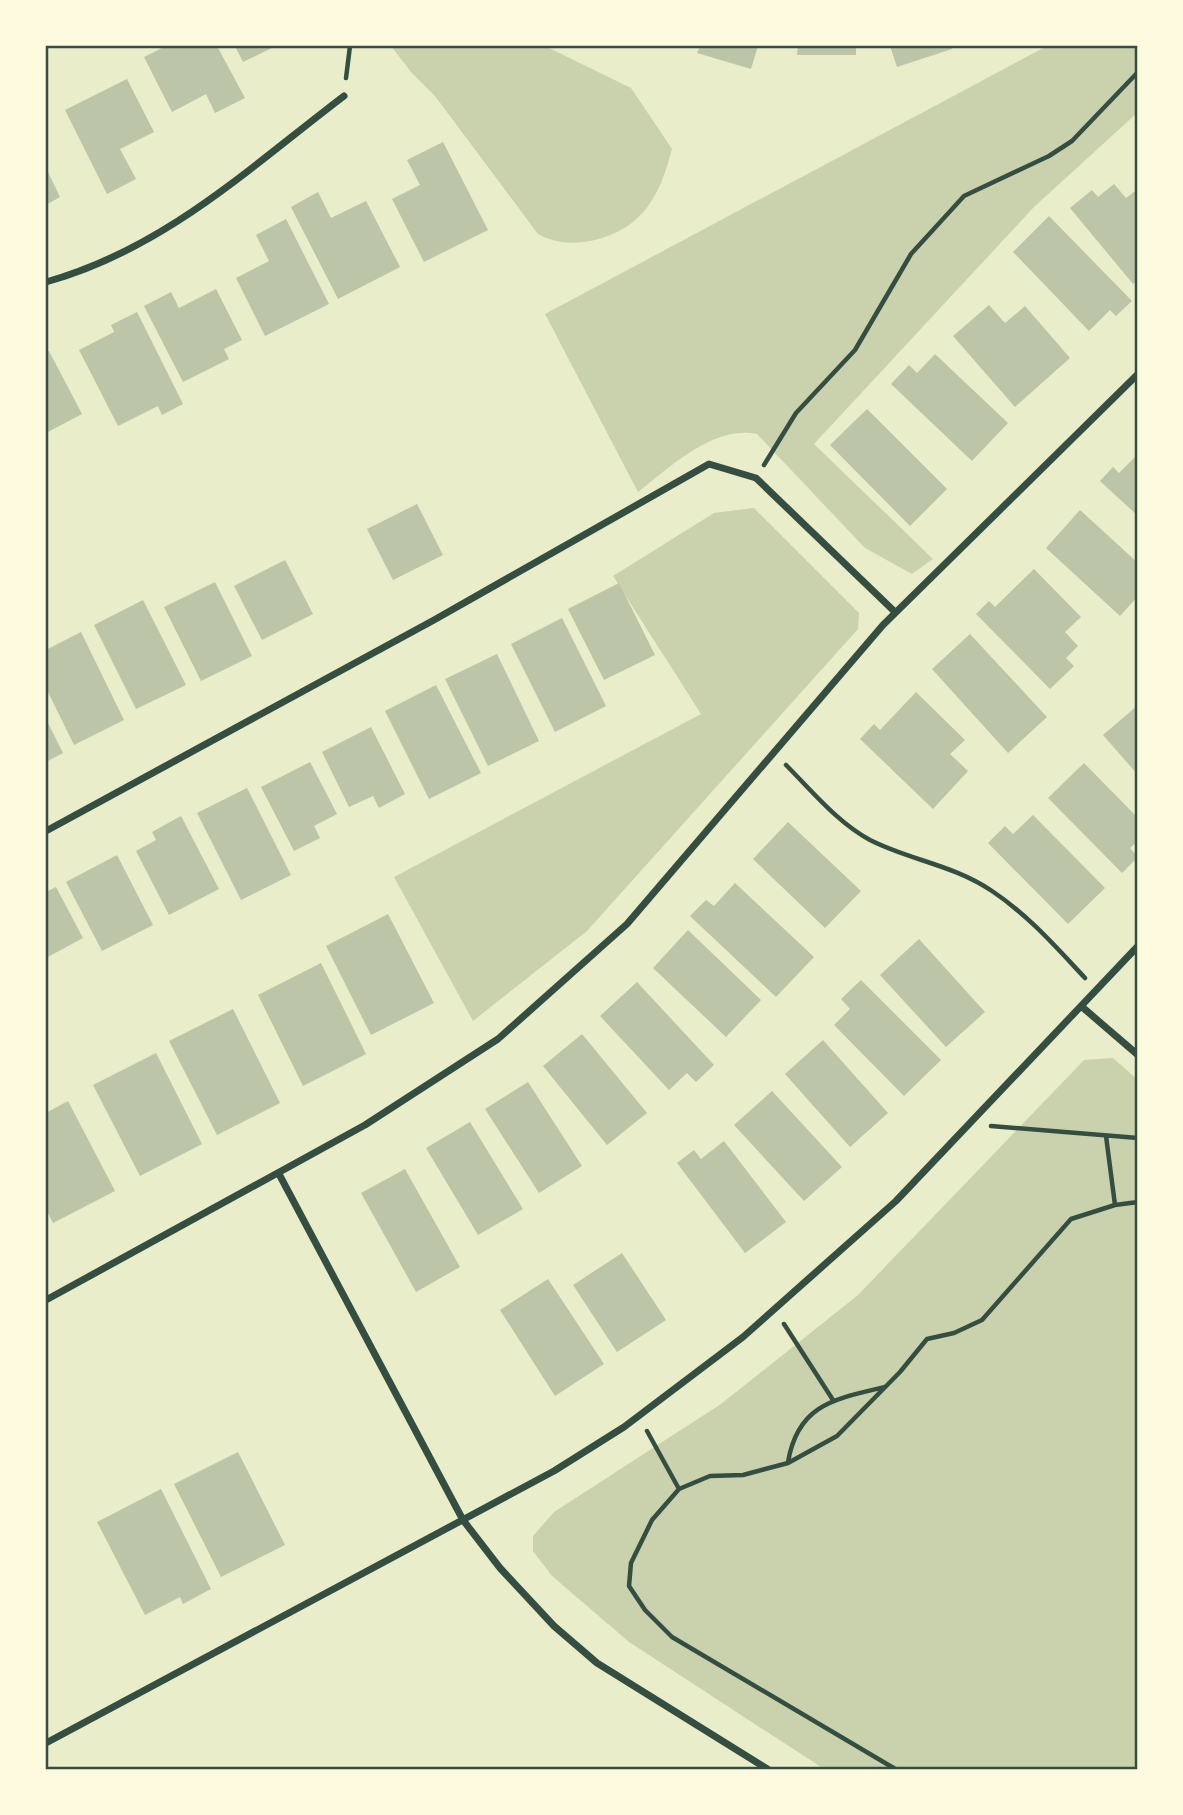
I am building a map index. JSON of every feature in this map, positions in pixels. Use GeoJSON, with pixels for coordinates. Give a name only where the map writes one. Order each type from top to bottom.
{"type":"FeatureCollection","features":[{"type":"Feature","properties":{"kind":"street"},"geometry":{"type":"LineString","coordinates":[[46,282],[90,269],[164,232],[231,185],[344,96]]}},
{"type":"Feature","properties":{"kind":"street"},"geometry":{"type":"LineString","coordinates":[[46,1300],[365,1125],[498,1039],[627,924],[895,612],[1138,374]]}},
{"type":"Feature","properties":{"kind":"street"},"geometry":{"type":"LineString","coordinates":[[46,831],[446,613],[709,464],[756,478],[895,612]]}},
{"type":"Feature","properties":{"kind":"street"},"geometry":{"type":"LineString","coordinates":[[46,1742],[554,1471],[638,1416],[743,1337],[896,1201],[1138,946]]}},
{"type":"Feature","properties":{"kind":"street"},"geometry":{"type":"LineString","coordinates":[[1081,1006],[1138,1055]]}},
{"type":"Feature","properties":{"kind":"street"},"geometry":{"type":"LineString","coordinates":[[279,1174],[463,1520],[500,1568],[545,1616],[597,1663],[769,1769]]}},
{"type":"Feature","properties":{"kind":"path"},"geometry":{"type":"LineString","coordinates":[[344,96],[350,46]]}},
{"type":"Feature","properties":{"kind":"path"},"geometry":{"type":"LineString","coordinates":[[756,478],[796,413],[855,349],[911,254],[964,196],[1049,156],[1072,141],[1138,72]]}},
{"type":"Feature","properties":{"kind":"path"},"geometry":{"type":"LineString","coordinates":[[773,752],[846,824],[871,840],[957,872],[991,890],[1027,917],[1097,989]]}},
{"type":"Feature","properties":{"kind":"path"},"geometry":{"type":"LineString","coordinates":[[969,1124],[1138,1138]]}},
{"type":"Feature","properties":{"kind":"path"},"geometry":{"type":"LineString","coordinates":[[1106,1136],[1115,1205]]}},
{"type":"Feature","properties":{"kind":"path"},"geometry":{"type":"LineString","coordinates":[[897,1769],[700,1656],[672,1637],[645,1609],[629,1586],[631,1563],[652,1520],[679,1489],[710,1476],[743,1475],[788,1463],[836,1436],[886,1387],[927,1339],[954,1333],[982,1320],[1070,1219],[1115,1205],[1138,1202]]}},
{"type":"Feature","properties":{"kind":"path"},"geometry":{"type":"LineString","coordinates":[[775,1309],[832,1400]]}},
{"type":"Feature","properties":{"kind":"path"},"geometry":{"type":"LineString","coordinates":[[788,1463],[792,1440],[813,1411],[832,1400],[886,1387]]}},
{"type":"Feature","properties":{"kind":"path"},"geometry":{"type":"LineString","coordinates":[[638,1416],[679,1489]]}},
{"type":"Feature","properties":{"kind":"green space"},"geometry":{"type":"Polygon","coordinates":[[[391,46],[545,46],[631,88],[672,149],[655,195],[646,209],[624,228],[595,240],[565,242],[538,234],[435,96],[411,72],[391,46]]]}},
{"type":"Feature","properties":{"kind":"green space"},"geometry":{"type":"Polygon","coordinates":[[[1047,46],[1137,46],[1137,113],[1034,207],[814,444],[933,559],[912,574],[865,548],[757,434],[741,433],[709,442],[678,460],[638,492],[545,314],[1047,46]]]}},
{"type":"Feature","properties":{"kind":"green space"},"geometry":{"type":"Polygon","coordinates":[[[754,508],[859,613],[858,629],[587,931],[473,1021],[394,877],[701,714],[613,576],[714,513],[754,508]]]}},
{"type":"Feature","properties":{"kind":"green space"},"geometry":{"type":"Polygon","coordinates":[[[1113,1058],[1137,1079],[1137,1769],[824,1769],[629,1642],[552,1576],[533,1551],[533,1536],[554,1512],[721,1404],[858,1295],[1084,1060],[1113,1058]]]}},
{"type":"Feature","properties":{"kind":"building"},"geometry":{"type":"Polygon","coordinates":[[[166,46],[217,46],[245,98],[215,113],[206,94],[172,112],[144,57],[166,46]]]}},
{"type":"Feature","properties":{"kind":"building"},"geometry":{"type":"Polygon","coordinates":[[[235,46],[276,46],[243,62],[235,46]]]}},
{"type":"Feature","properties":{"kind":"building"},"geometry":{"type":"Polygon","coordinates":[[[700,46],[758,46],[751,69],[697,53],[700,46]]]}},
{"type":"Feature","properties":{"kind":"building"},"geometry":{"type":"Polygon","coordinates":[[[798,46],[856,46],[856,55],[797,55],[798,46]]]}},
{"type":"Feature","properties":{"kind":"building"},"geometry":{"type":"Polygon","coordinates":[[[890,46],[951,46],[952,49],[897,67],[890,46]]]}},
{"type":"Feature","properties":{"kind":"building"},"geometry":{"type":"Polygon","coordinates":[[[127,79],[154,132],[120,149],[136,179],[107,194],[65,110],[127,79]]]}},
{"type":"Feature","properties":{"kind":"building"},"geometry":{"type":"Polygon","coordinates":[[[443,142],[488,230],[424,262],[392,199],[420,185],[407,160],[443,142]]]}},
{"type":"Feature","properties":{"kind":"building"},"geometry":{"type":"Polygon","coordinates":[[[46,168],[60,197],[46,205],[46,168]]]}},
{"type":"Feature","properties":{"kind":"building"},"geometry":{"type":"Polygon","coordinates":[[[1114,184],[1126,198],[1138,189],[1138,280],[1133,284],[1070,208],[1092,190],[1098,197],[1114,184]]]}},
{"type":"Feature","properties":{"kind":"building"},"geometry":{"type":"Polygon","coordinates":[[[318,192],[331,218],[366,201],[400,267],[338,299],[291,207],[318,192]]]}},
{"type":"Feature","properties":{"kind":"building"},"geometry":{"type":"Polygon","coordinates":[[[1049,216],[1132,301],[1116,316],[1110,310],[1089,331],[1013,252],[1049,216]]]}},
{"type":"Feature","properties":{"kind":"building"},"geometry":{"type":"Polygon","coordinates":[[[286,219],[329,304],[265,336],[236,278],[269,261],[256,235],[286,219]]]}},
{"type":"Feature","properties":{"kind":"building"},"geometry":{"type":"Polygon","coordinates":[[[216,289],[242,340],[224,349],[229,359],[183,382],[144,306],[171,292],[179,308],[216,289]]]}},
{"type":"Feature","properties":{"kind":"building"},"geometry":{"type":"Polygon","coordinates":[[[989,305],[1005,323],[1025,306],[1070,358],[1015,407],[953,336],[989,305]]]}},
{"type":"Feature","properties":{"kind":"building"},"geometry":{"type":"Polygon","coordinates":[[[137,312],[183,404],[162,415],[158,406],[118,426],[79,350],[114,332],[111,325],[137,312]]]}},
{"type":"Feature","properties":{"kind":"building"},"geometry":{"type":"Polygon","coordinates":[[[49,351],[82,414],[46,433],[46,352],[49,351]]]}},
{"type":"Feature","properties":{"kind":"building"},"geometry":{"type":"Polygon","coordinates":[[[935,354],[1008,423],[972,461],[891,384],[909,365],[917,373],[935,354]]]}},
{"type":"Feature","properties":{"kind":"building"},"geometry":{"type":"Polygon","coordinates":[[[867,409],[947,489],[910,526],[830,445],[867,409]]]}},
{"type":"Feature","properties":{"kind":"building"},"geometry":{"type":"Polygon","coordinates":[[[1138,454],[1138,516],[1100,481],[1113,467],[1119,473],[1138,454]]]}},
{"type":"Feature","properties":{"kind":"building"},"geometry":{"type":"Polygon","coordinates":[[[417,504],[443,555],[393,580],[367,529],[417,504]]]}},
{"type":"Feature","properties":{"kind":"building"},"geometry":{"type":"Polygon","coordinates":[[[1080,510],[1138,563],[1138,596],[1120,616],[1046,548],[1080,510]]]}},
{"type":"Feature","properties":{"kind":"building"},"geometry":{"type":"Polygon","coordinates":[[[285,560],[313,614],[262,640],[234,586],[285,560]]]}},
{"type":"Feature","properties":{"kind":"building"},"geometry":{"type":"Polygon","coordinates":[[[1034,569],[1081,617],[1065,632],[1078,646],[1066,658],[1074,666],[1050,689],[976,614],[989,601],[995,607],[1034,569]]]}},
{"type":"Feature","properties":{"kind":"building"},"geometry":{"type":"Polygon","coordinates":[[[215,582],[252,656],[201,681],[164,607],[215,582]]]}},
{"type":"Feature","properties":{"kind":"building"},"geometry":{"type":"Polygon","coordinates":[[[619,583],[655,655],[604,680],[568,609],[619,583]]]}},
{"type":"Feature","properties":{"kind":"building"},"geometry":{"type":"Polygon","coordinates":[[[143,600],[186,685],[136,709],[94,625],[143,600]]]}},
{"type":"Feature","properties":{"kind":"building"},"geometry":{"type":"Polygon","coordinates":[[[562,618],[606,706],[555,732],[511,644],[562,618]]]}},
{"type":"Feature","properties":{"kind":"building"},"geometry":{"type":"Polygon","coordinates":[[[81,632],[124,720],[74,745],[46,688],[46,650],[81,632]]]}},
{"type":"Feature","properties":{"kind":"building"},"geometry":{"type":"Polygon","coordinates":[[[970,634],[1047,717],[1008,753],[932,669],[970,634]]]}},
{"type":"Feature","properties":{"kind":"building"},"geometry":{"type":"Polygon","coordinates":[[[497,654],[539,741],[488,766],[445,679],[497,654]]]}},
{"type":"Feature","properties":{"kind":"building"},"geometry":{"type":"Polygon","coordinates":[[[436,685],[481,773],[429,799],[385,711],[436,685]]]}},
{"type":"Feature","properties":{"kind":"building"},"geometry":{"type":"Polygon","coordinates":[[[916,692],[965,740],[950,754],[968,771],[933,809],[860,739],[874,724],[880,730],[916,692]]]}},
{"type":"Feature","properties":{"kind":"building"},"geometry":{"type":"Polygon","coordinates":[[[1138,705],[1138,775],[1103,735],[1138,705]]]}},
{"type":"Feature","properties":{"kind":"building"},"geometry":{"type":"Polygon","coordinates":[[[46,719],[63,753],[46,762],[46,719]]]}},
{"type":"Feature","properties":{"kind":"building"},"geometry":{"type":"Polygon","coordinates":[[[371,727],[405,794],[379,808],[373,796],[349,807],[322,752],[371,727]]]}},
{"type":"Feature","properties":{"kind":"building"},"geometry":{"type":"Polygon","coordinates":[[[310,762],[337,814],[314,826],[320,838],[294,851],[261,787],[310,762]]]}},
{"type":"Feature","properties":{"kind":"building"},"geometry":{"type":"Polygon","coordinates":[[[1084,763],[1138,818],[1138,841],[1130,848],[1138,857],[1122,873],[1048,798],[1084,763]]]}},
{"type":"Feature","properties":{"kind":"building"},"geometry":{"type":"Polygon","coordinates":[[[247,788],[291,875],[241,900],[197,813],[247,788]]]}},
{"type":"Feature","properties":{"kind":"building"},"geometry":{"type":"Polygon","coordinates":[[[1033,815],[1105,888],[1068,924],[988,843],[1005,826],[1013,834],[1033,815]]]}},
{"type":"Feature","properties":{"kind":"building"},"geometry":{"type":"Polygon","coordinates":[[[181,816],[219,889],[169,915],[136,851],[156,840],[152,832],[181,816]]]}},
{"type":"Feature","properties":{"kind":"building"},"geometry":{"type":"Polygon","coordinates":[[[788,822],[861,891],[825,928],[753,859],[788,822]]]}},
{"type":"Feature","properties":{"kind":"building"},"geometry":{"type":"Polygon","coordinates":[[[117,855],[153,925],[102,951],[66,882],[117,855]]]}},
{"type":"Feature","properties":{"kind":"building"},"geometry":{"type":"Polygon","coordinates":[[[735,883],[814,957],[776,997],[690,916],[706,900],[714,906],[735,883]]]}},
{"type":"Feature","properties":{"kind":"building"},"geometry":{"type":"Polygon","coordinates":[[[56,887],[83,938],[46,958],[46,892],[56,887]]]}},
{"type":"Feature","properties":{"kind":"building"},"geometry":{"type":"Polygon","coordinates":[[[388,914],[434,1003],[371,1035],[326,946],[388,914]]]}},
{"type":"Feature","properties":{"kind":"building"},"geometry":{"type":"Polygon","coordinates":[[[688,930],[761,1000],[726,1037],[653,968],[688,930]]]}},
{"type":"Feature","properties":{"kind":"building"},"geometry":{"type":"Polygon","coordinates":[[[919,939],[985,1012],[946,1047],[880,975],[919,939]]]}},
{"type":"Feature","properties":{"kind":"building"},"geometry":{"type":"Polygon","coordinates":[[[321,963],[366,1054],[303,1086],[258,995],[321,963]]]}},
{"type":"Feature","properties":{"kind":"building"},"geometry":{"type":"Polygon","coordinates":[[[861,980],[941,1060],[904,1096],[834,1025],[850,1009],[841,999],[861,980]]]}},
{"type":"Feature","properties":{"kind":"building"},"geometry":{"type":"Polygon","coordinates":[[[637,982],[714,1065],[696,1082],[687,1073],[669,1090],[600,1016],[637,982]]]}},
{"type":"Feature","properties":{"kind":"building"},"geometry":{"type":"Polygon","coordinates":[[[233,1009],[280,1103],[217,1135],[169,1041],[233,1009]]]}},
{"type":"Feature","properties":{"kind":"building"},"geometry":{"type":"Polygon","coordinates":[[[582,1034],[647,1113],[607,1145],[543,1066],[582,1034]]]}},
{"type":"Feature","properties":{"kind":"building"},"geometry":{"type":"Polygon","coordinates":[[[823,1040],[888,1113],[850,1147],[785,1074],[823,1040]]]}},
{"type":"Feature","properties":{"kind":"building"},"geometry":{"type":"Polygon","coordinates":[[[156,1053],[202,1144],[140,1176],[93,1085],[156,1053]]]}},
{"type":"Feature","properties":{"kind":"building"},"geometry":{"type":"Polygon","coordinates":[[[528,1082],[582,1166],[539,1193],[485,1109],[528,1082]]]}},
{"type":"Feature","properties":{"kind":"building"},"geometry":{"type":"Polygon","coordinates":[[[772,1091],[842,1167],[804,1201],[734,1125],[772,1091]]]}},
{"type":"Feature","properties":{"kind":"building"},"geometry":{"type":"Polygon","coordinates":[[[68,1101],[115,1191],[53,1223],[46,1209],[46,1113],[68,1101]]]}},
{"type":"Feature","properties":{"kind":"building"},"geometry":{"type":"Polygon","coordinates":[[[470,1122],[523,1209],[478,1235],[426,1148],[470,1122]]]}},
{"type":"Feature","properties":{"kind":"building"},"geometry":{"type":"Polygon","coordinates":[[[724,1141],[786,1222],[745,1253],[677,1163],[694,1150],[701,1159],[724,1141]]]}},
{"type":"Feature","properties":{"kind":"building"},"geometry":{"type":"Polygon","coordinates":[[[405,1169],[460,1267],[416,1292],[361,1193],[405,1169]]]}},
{"type":"Feature","properties":{"kind":"building"},"geometry":{"type":"Polygon","coordinates":[[[622,1253],[666,1320],[617,1352],[573,1285],[622,1253]]]}},
{"type":"Feature","properties":{"kind":"building"},"geometry":{"type":"Polygon","coordinates":[[[548,1279],[604,1364],[555,1396],[500,1310],[548,1279]]]}},
{"type":"Feature","properties":{"kind":"building"},"geometry":{"type":"Polygon","coordinates":[[[238,1452],[285,1545],[221,1577],[174,1484],[238,1452]]]}},
{"type":"Feature","properties":{"kind":"building"},"geometry":{"type":"Polygon","coordinates":[[[161,1489],[211,1589],[183,1604],[180,1597],[145,1615],[97,1522],[161,1489]]]}}]}
